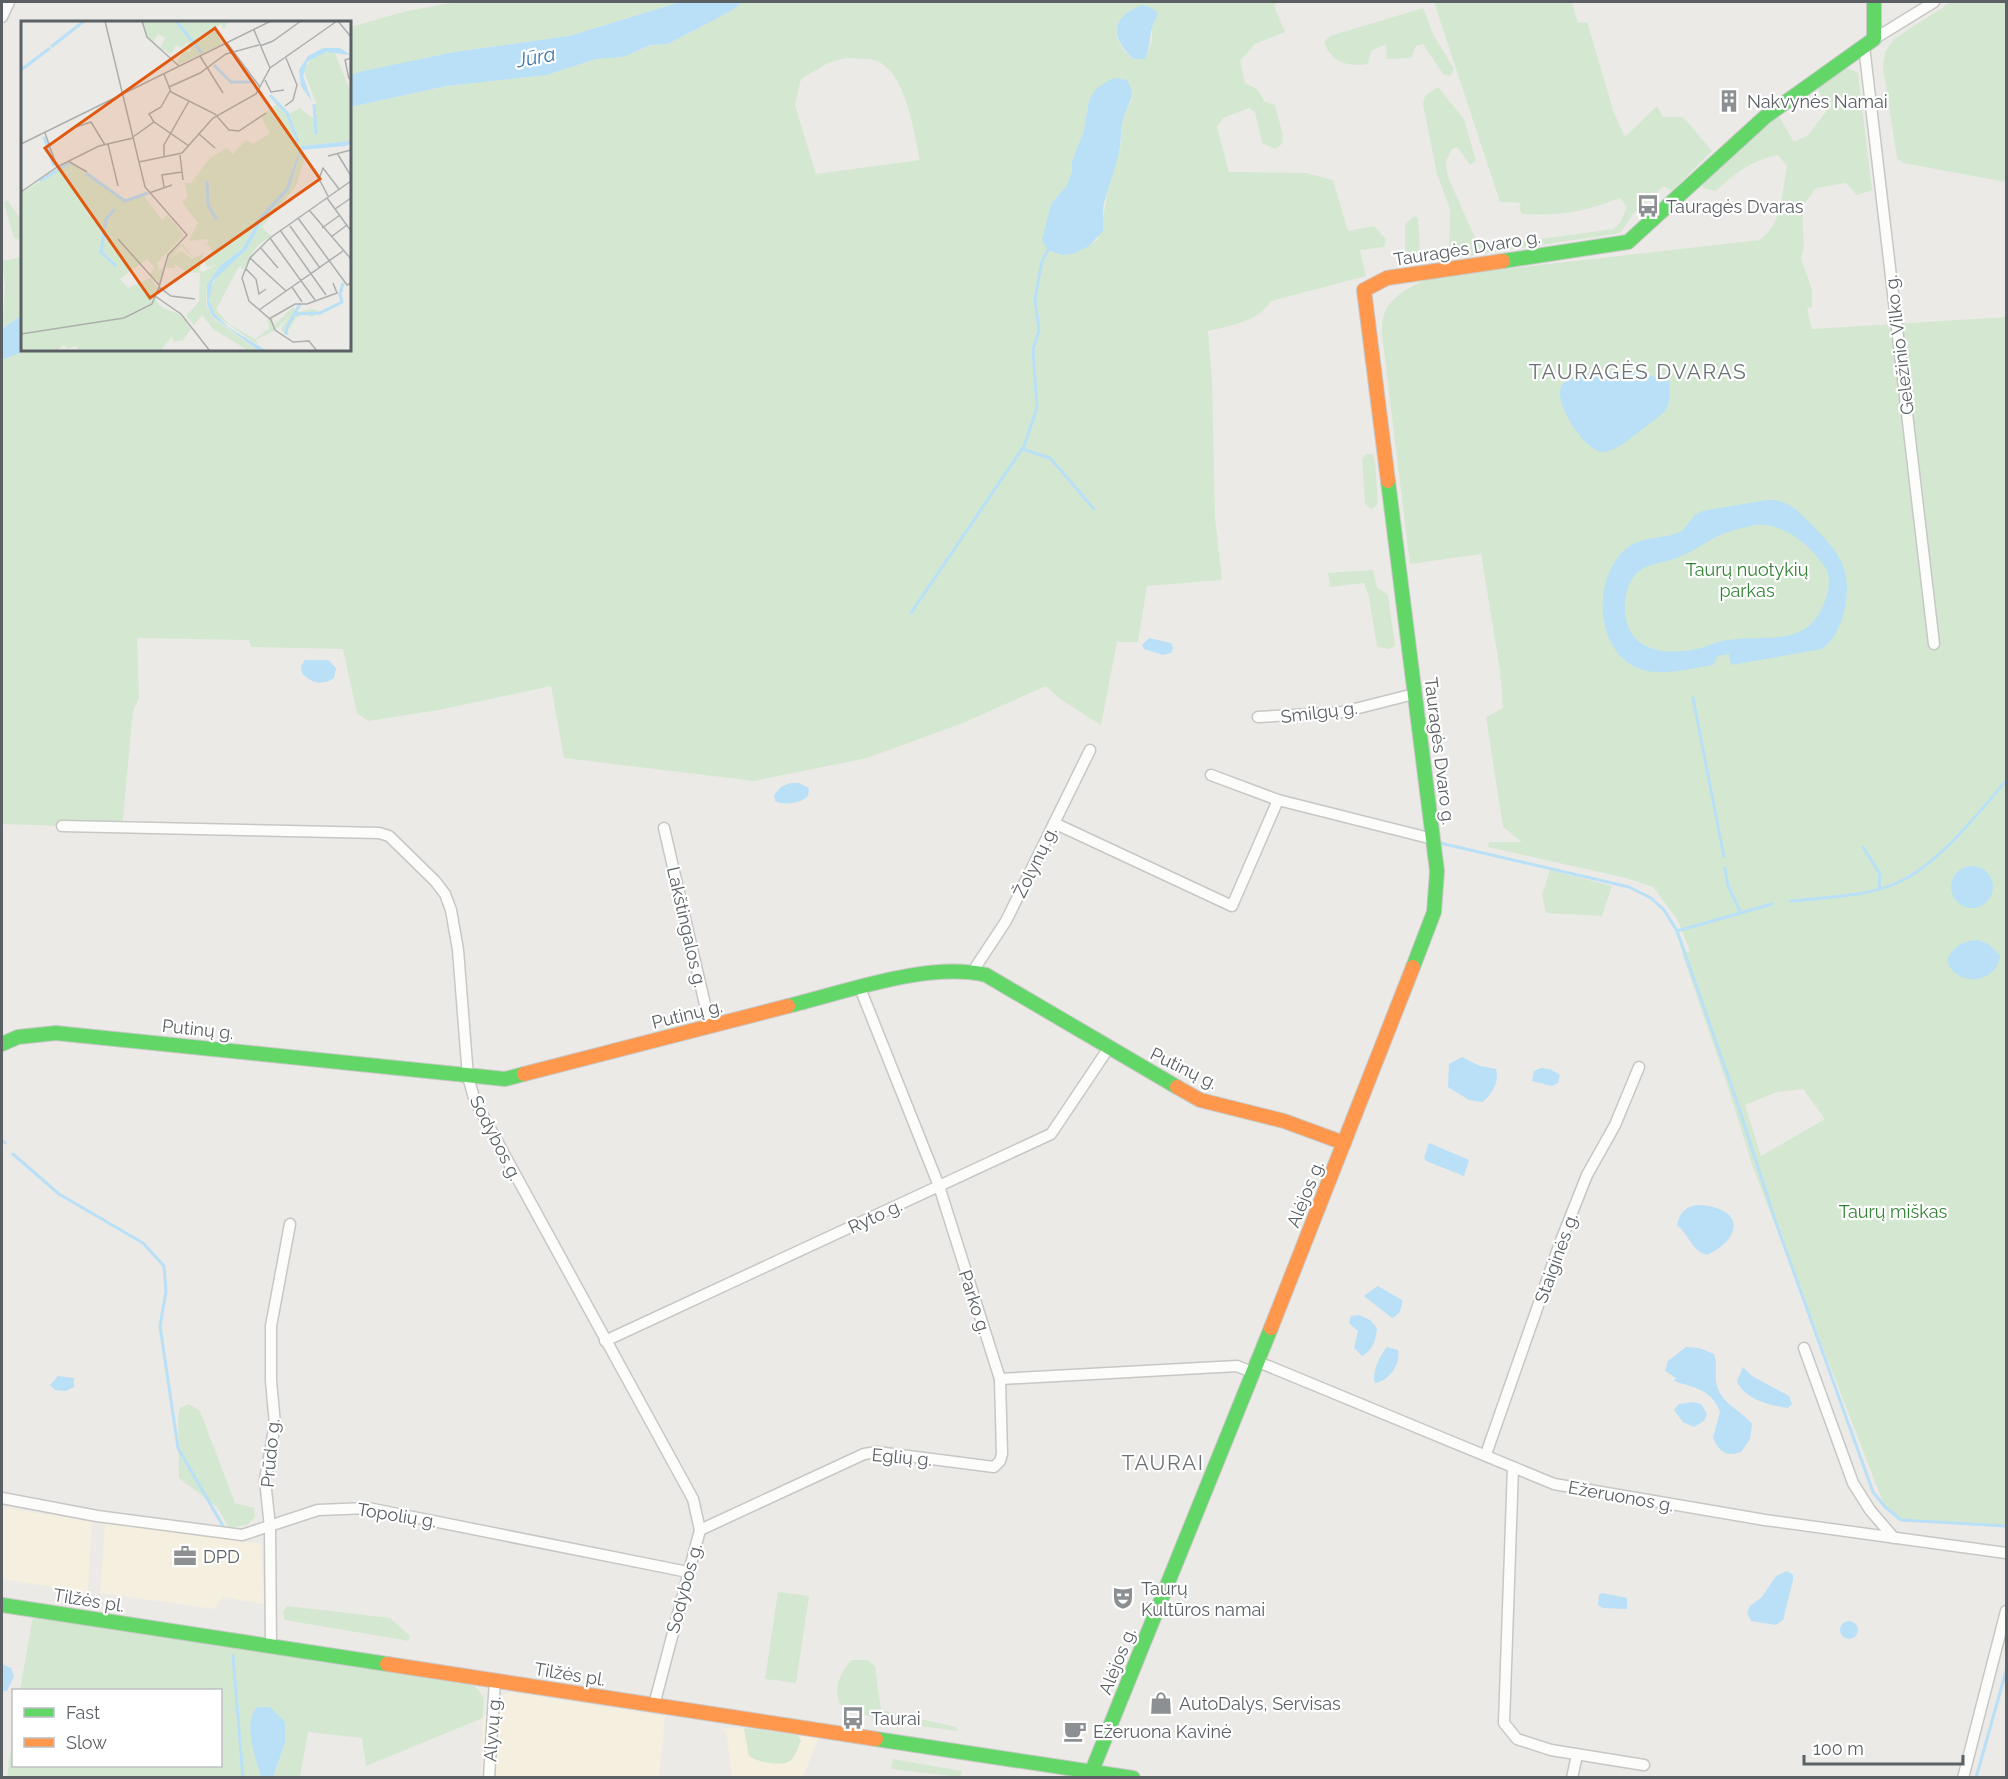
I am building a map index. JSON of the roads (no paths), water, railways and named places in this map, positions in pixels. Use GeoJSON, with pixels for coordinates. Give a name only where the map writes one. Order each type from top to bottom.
{"type":"FeatureCollection","features":[{"type":"Feature","properties":{"kind":"main road"},"geometry":{"type":"LineString","coordinates":[[1869,43],[1874,2]]}},
{"type":"Feature","properties":{"kind":"main road","name":"Tauragės Dvaro g."},"geometry":{"type":"LineString","coordinates":[[1433,838],[1364,290],[1387,278],[1628,242],[1765,117],[1869,43]]}},
{"type":"Feature","properties":{"kind":"main road","name":"Alėjos g."},"geometry":{"type":"LineString","coordinates":[[1090,1774],[1344,1143],[1434,912],[1437,878],[1433,838]]}},
{"type":"Feature","properties":{"kind":"main road","name":"Putinų g."},"geometry":{"type":"LineString","coordinates":[[2,1044],[18,1037],[56,1033],[494,1080],[522,1076],[860,988],[939,971],[973,971],[986,975],[1108,1049],[1200,1100],[1284,1121],[1344,1143]]}},
{"type":"Feature","properties":{"kind":"main road","name":"Tilžės pl."},"geometry":{"type":"LineString","coordinates":[[2,1605],[1090,1774],[1133,1778]]}},
{"type":"Feature","properties":{"kind":"street"},"geometry":{"type":"LineString","coordinates":[[2,17],[9,2]]}},
{"type":"Feature","properties":{"kind":"street"},"geometry":{"type":"LineString","coordinates":[[1869,43],[1934,2]]}},
{"type":"Feature","properties":{"kind":"street","name":"Geležinio Vilko g."},"geometry":{"type":"LineString","coordinates":[[1869,43],[1934,644]]}},
{"type":"Feature","properties":{"kind":"street","name":"Smilgų g."},"geometry":{"type":"LineString","coordinates":[[1258,717],[1343,712],[1414,694]]}},
{"type":"Feature","properties":{"kind":"street","name":"Žolynų g."},"geometry":{"type":"LineString","coordinates":[[973,971],[1005,921],[1090,750]]}},
{"type":"Feature","properties":{"kind":"street"},"geometry":{"type":"LineString","coordinates":[[1211,775],[1278,800],[1433,838]]}},
{"type":"Feature","properties":{"kind":"street"},"geometry":{"type":"LineString","coordinates":[[1054,823],[1232,906],[1278,800]]}},
{"type":"Feature","properties":{"kind":"street","name":"Sodybos g."},"geometry":{"type":"LineString","coordinates":[[62,826],[366,831],[388,836],[446,894],[452,910],[458,950],[468,1077],[475,1101],[693,1499],[700,1530],[654,1705]]}},
{"type":"Feature","properties":{"kind":"street","name":"Lakštingalos g."},"geometry":{"type":"LineString","coordinates":[[664,828],[710,1026]]}},
{"type":"Feature","properties":{"kind":"street","name":"Parko g."},"geometry":{"type":"LineString","coordinates":[[860,988],[939,1186],[1000,1379]]}},
{"type":"Feature","properties":{"kind":"street","name":"Ryto g."},"geometry":{"type":"LineString","coordinates":[[605,1341],[1051,1134],[1108,1049]]}},
{"type":"Feature","properties":{"kind":"street","name":"Staiginės g."},"geometry":{"type":"LineString","coordinates":[[1486,1454],[1560,1243],[1587,1175],[1616,1125],[1639,1067]]}},
{"type":"Feature","properties":{"kind":"street","name":"Prūdo g."},"geometry":{"type":"LineString","coordinates":[[271,1646],[270,1527],[265,1479],[275,1424],[271,1326],[290,1224]]}},
{"type":"Feature","properties":{"kind":"street"},"geometry":{"type":"LineString","coordinates":[[1804,1348],[1853,1482],[1870,1510],[1894,1538]]}},
{"type":"Feature","properties":{"kind":"street"},"geometry":{"type":"LineString","coordinates":[[1000,1379],[1254,1366]]}},
{"type":"Feature","properties":{"kind":"street","name":"Ežeruonos g."},"geometry":{"type":"LineString","coordinates":[[1254,1366],[1573,1489],[2007,1554]]}},
{"type":"Feature","properties":{"kind":"street","name":"Eglių g."},"geometry":{"type":"LineString","coordinates":[[700,1530],[864,1454],[877,1452],[994,1467],[1000,1461],[1002,1454],[1000,1379]]}},
{"type":"Feature","properties":{"kind":"street"},"geometry":{"type":"LineString","coordinates":[[1513,1467],[1502,1707],[1504,1723],[1517,1739],[1551,1750],[1644,1765]]}},
{"type":"Feature","properties":{"kind":"street","name":"Topolių g."},"geometry":{"type":"LineString","coordinates":[[2,1498],[97,1516],[242,1535],[270,1527],[290,1517],[318,1510],[368,1508],[688,1572]]}},
{"type":"Feature","properties":{"kind":"street"},"geometry":{"type":"LineString","coordinates":[[1963,1778],[2007,1611]]}},
{"type":"Feature","properties":{"kind":"street","name":"Alyvų g."},"geometry":{"type":"LineString","coordinates":[[489,1778],[495,1680]]}},
{"type":"Feature","properties":{"kind":"street"},"geometry":{"type":"LineString","coordinates":[[1572,1778],[1577,1755]]}},
{"type":"Feature","properties":{"kind":"water","name":"Jūra"},"geometry":{"type":"Polygon","coordinates":[[[680,2],[743,2],[731,11],[668,44],[651,45],[623,57],[596,59],[547,75],[447,86],[351,107],[351,76],[359,72],[454,52],[569,36],[680,2]]]}},
{"type":"Feature","properties":{"kind":"water"},"geometry":{"type":"Polygon","coordinates":[[[1142,5],[1158,13],[1145,59],[1133,59],[1120,43],[1117,28],[1124,16],[1142,5]]]}},
{"type":"Feature","properties":{"kind":"water"},"geometry":{"type":"Polygon","coordinates":[[[1113,78],[1127,80],[1131,90],[1131,100],[1123,119],[1119,155],[1104,203],[1103,231],[1089,246],[1073,254],[1062,255],[1048,250],[1042,240],[1051,204],[1067,185],[1072,171],[1072,161],[1084,130],[1089,100],[1096,89],[1113,78]]]}},
{"type":"Feature","properties":{"kind":"water"},"geometry":{"type":"Polygon","coordinates":[[[21,316],[21,351],[24,351],[2,360],[2,329],[21,316]]]}},
{"type":"Feature","properties":{"kind":"water"},"geometry":{"type":"Polygon","coordinates":[[[1594,373],[1640,373],[1669,380],[1669,399],[1666,410],[1620,446],[1604,452],[1596,450],[1588,445],[1573,426],[1562,404],[1560,394],[1563,383],[1567,380],[1594,373]]]}},
{"type":"Feature","properties":{"kind":"water"},"geometry":{"type":"Polygon","coordinates":[[[1767,500],[1781,501],[1796,509],[1828,542],[1842,563],[1847,597],[1836,632],[1822,649],[1731,665],[1729,654],[1718,656],[1713,665],[1667,672],[1640,669],[1625,660],[1614,647],[1606,631],[1603,614],[1603,595],[1607,578],[1615,562],[1632,545],[1682,531],[1695,515],[1702,511],[1767,500]],[[1754,525],[1728,532],[1679,557],[1646,567],[1637,573],[1627,590],[1625,601],[1627,625],[1633,636],[1651,648],[1675,652],[1701,648],[1722,641],[1784,636],[1797,633],[1808,626],[1818,615],[1826,598],[1829,582],[1827,571],[1819,558],[1794,536],[1765,525],[1754,525]]]}},
{"type":"Feature","properties":{"kind":"water"},"geometry":{"type":"Polygon","coordinates":[[[1149,638],[1171,643],[1173,648],[1171,653],[1163,655],[1144,649],[1142,645],[1149,638]]]}},
{"type":"Feature","properties":{"kind":"water"},"geometry":{"type":"Polygon","coordinates":[[[305,660],[328,660],[336,668],[334,678],[321,683],[309,679],[302,673],[301,666],[305,660]]]}},
{"type":"Feature","properties":{"kind":"water"},"geometry":{"type":"Polygon","coordinates":[[[790,783],[799,783],[809,788],[808,796],[792,803],[775,801],[774,795],[781,787],[790,783]]]}},
{"type":"Feature","properties":{"kind":"water"},"geometry":{"type":"Polygon","coordinates":[[[1972,866],[1987,872],[1993,887],[1987,902],[1972,908],[1957,902],[1951,887],[1957,872],[1972,866]]]}},
{"type":"Feature","properties":{"kind":"water"},"geometry":{"type":"Polygon","coordinates":[[[1978,940],[1988,944],[2000,955],[1998,965],[1985,977],[1967,979],[1959,976],[1947,961],[1949,956],[1959,945],[1978,940]]]}},
{"type":"Feature","properties":{"kind":"water"},"geometry":{"type":"Polygon","coordinates":[[[1462,1057],[1480,1066],[1496,1069],[1497,1078],[1494,1087],[1483,1102],[1469,1100],[1448,1087],[1449,1064],[1462,1057]]]}},
{"type":"Feature","properties":{"kind":"water"},"geometry":{"type":"Polygon","coordinates":[[[1541,1068],[1550,1069],[1560,1075],[1558,1083],[1552,1086],[1532,1081],[1534,1071],[1541,1068]]]}},
{"type":"Feature","properties":{"kind":"water"},"geometry":{"type":"Polygon","coordinates":[[[1429,1143],[1469,1160],[1464,1176],[1426,1161],[1424,1158],[1429,1143]]]}},
{"type":"Feature","properties":{"kind":"water"},"geometry":{"type":"Polygon","coordinates":[[[1698,1205],[1724,1211],[1731,1217],[1734,1224],[1733,1232],[1728,1240],[1707,1255],[1694,1246],[1677,1225],[1684,1211],[1698,1205]]]}},
{"type":"Feature","properties":{"kind":"water"},"geometry":{"type":"Polygon","coordinates":[[[1378,1286],[1402,1300],[1400,1311],[1392,1318],[1364,1296],[1378,1286]]]}},
{"type":"Feature","properties":{"kind":"water"},"geometry":{"type":"Polygon","coordinates":[[[1359,1315],[1370,1320],[1377,1328],[1373,1344],[1362,1356],[1354,1348],[1358,1331],[1349,1323],[1351,1316],[1359,1315]]]}},
{"type":"Feature","properties":{"kind":"water"},"geometry":{"type":"Polygon","coordinates":[[[1387,1347],[1398,1350],[1398,1361],[1393,1371],[1385,1379],[1375,1383],[1374,1374],[1377,1364],[1387,1347]]]}},
{"type":"Feature","properties":{"kind":"water"},"geometry":{"type":"Polygon","coordinates":[[[1686,1347],[1699,1348],[1714,1354],[1719,1392],[1752,1424],[1750,1439],[1741,1452],[1731,1454],[1724,1452],[1713,1438],[1720,1412],[1712,1398],[1702,1391],[1674,1381],[1676,1378],[1665,1371],[1668,1361],[1686,1347]]]}},
{"type":"Feature","properties":{"kind":"water"},"geometry":{"type":"Polygon","coordinates":[[[1743,1367],[1752,1376],[1789,1396],[1792,1404],[1788,1408],[1774,1405],[1745,1393],[1737,1381],[1743,1367]]]}},
{"type":"Feature","properties":{"kind":"water"},"geometry":{"type":"Polygon","coordinates":[[[58,1376],[74,1378],[74,1387],[66,1391],[55,1390],[50,1385],[58,1376]]]}},
{"type":"Feature","properties":{"kind":"water"},"geometry":{"type":"Polygon","coordinates":[[[1693,1402],[1701,1404],[1707,1414],[1704,1421],[1694,1427],[1683,1422],[1674,1410],[1679,1404],[1693,1402]]]}},
{"type":"Feature","properties":{"kind":"water"},"geometry":{"type":"Polygon","coordinates":[[[1787,1571],[1793,1575],[1793,1580],[1783,1620],[1776,1625],[1751,1621],[1747,1613],[1750,1606],[1762,1597],[1776,1576],[1787,1571]]]}},
{"type":"Feature","properties":{"kind":"water"},"geometry":{"type":"Polygon","coordinates":[[[1602,1593],[1627,1598],[1627,1609],[1603,1608],[1598,1605],[1599,1595],[1602,1593]]]}},
{"type":"Feature","properties":{"kind":"water"},"geometry":{"type":"Polygon","coordinates":[[[1849,1621],[1855,1624],[1858,1630],[1855,1636],[1849,1639],[1843,1636],[1840,1630],[1843,1624],[1849,1621]]]}},
{"type":"Feature","properties":{"kind":"water"},"geometry":{"type":"Polygon","coordinates":[[[2,1664],[11,1668],[14,1676],[7,1691],[2,1691],[2,1664]]]}},
{"type":"Feature","properties":{"kind":"water"},"geometry":{"type":"Polygon","coordinates":[[[257,1707],[270,1707],[285,1722],[285,1743],[273,1777],[261,1777],[254,1751],[250,1732],[253,1714],[257,1707]]]}},
{"type":"Feature","properties":{"kind":"waterway"},"geometry":{"type":"LineString","coordinates":[[911,613],[1024,446],[1037,408],[1033,349],[1039,331],[1035,299],[1042,261],[1048,250]]}},
{"type":"Feature","properties":{"kind":"waterway"},"geometry":{"type":"LineString","coordinates":[[1022,449],[1050,458],[1094,509]]}},
{"type":"Feature","properties":{"kind":"waterway"},"geometry":{"type":"LineString","coordinates":[[1693,698],[1724,857]]}},
{"type":"Feature","properties":{"kind":"waterway"},"geometry":{"type":"LineString","coordinates":[[1791,901],[1863,893],[1903,880],[1917,872],[1945,849],[2006,781]]}},
{"type":"Feature","properties":{"kind":"waterway"},"geometry":{"type":"LineString","coordinates":[[1440,843],[1629,887],[1651,898],[1664,910],[1677,931],[1736,1099],[1775,1220],[1873,1492],[1885,1507],[1901,1520],[2006,1526]]}},
{"type":"Feature","properties":{"kind":"waterway"},"geometry":{"type":"LineString","coordinates":[[1863,847],[1880,874],[1879,889]]}},
{"type":"Feature","properties":{"kind":"waterway"},"geometry":{"type":"LineString","coordinates":[[1725,868],[1728,886],[1740,911]]}},
{"type":"Feature","properties":{"kind":"waterway"},"geometry":{"type":"LineString","coordinates":[[1677,931],[1772,904]]}},
{"type":"Feature","properties":{"kind":"waterway"},"geometry":{"type":"LineString","coordinates":[[2,1140],[5,1143]]}},
{"type":"Feature","properties":{"kind":"waterway"},"geometry":{"type":"LineString","coordinates":[[13,1154],[59,1194],[143,1243],[164,1266],[166,1292],[160,1326],[178,1448],[223,1526]]}},
{"type":"Feature","properties":{"kind":"waterway"},"geometry":{"type":"LineString","coordinates":[[233,1656],[243,1778]]}},
{"type":"Feature","properties":{"kind":"waterway"},"geometry":{"type":"LineString","coordinates":[[1976,1778],[2006,1671]]}},
{"type":"Feature","properties":{"kind":"place","name":"Nakvynės Namai"},"geometry":{"type":"Point","coordinates":[1729,101]}},
{"type":"Feature","properties":{"kind":"place","name":"Tauragės Dvaras"},"geometry":{"type":"Point","coordinates":[1648,206]}},
{"type":"Feature","properties":{"kind":"place","name":"DPD"},"geometry":{"type":"Point","coordinates":[185,1556]}},
{"type":"Feature","properties":{"kind":"place","name":"Taurų Kultūros namai"},"geometry":{"type":"Point","coordinates":[1123,1598]}},
{"type":"Feature","properties":{"kind":"place","name":"AutoDalys, Servisas"},"geometry":{"type":"Point","coordinates":[1161,1703]}},
{"type":"Feature","properties":{"kind":"place","name":"Taurai"},"geometry":{"type":"Point","coordinates":[853,1718]}},
{"type":"Feature","properties":{"kind":"place","name":"Ežeruona Kavinė"},"geometry":{"type":"Point","coordinates":[1075,1731]}},
{"type":"Feature","properties":{"kind":"district","name":"TAURAGĖS DVARAS"},"geometry":{"type":"Point","coordinates":[1638,371]}},
{"type":"Feature","properties":{"kind":"district","name":"TAURAI"},"geometry":{"type":"Point","coordinates":[1163,1462]}},
{"type":"Feature","properties":{"kind":"park label","name":"Taurų nuotykių parkas"},"geometry":{"type":"Point","coordinates":[1747,579]}},
{"type":"Feature","properties":{"kind":"park label","name":"Taurų miškas"},"geometry":{"type":"Point","coordinates":[1893,1211]}}]}
